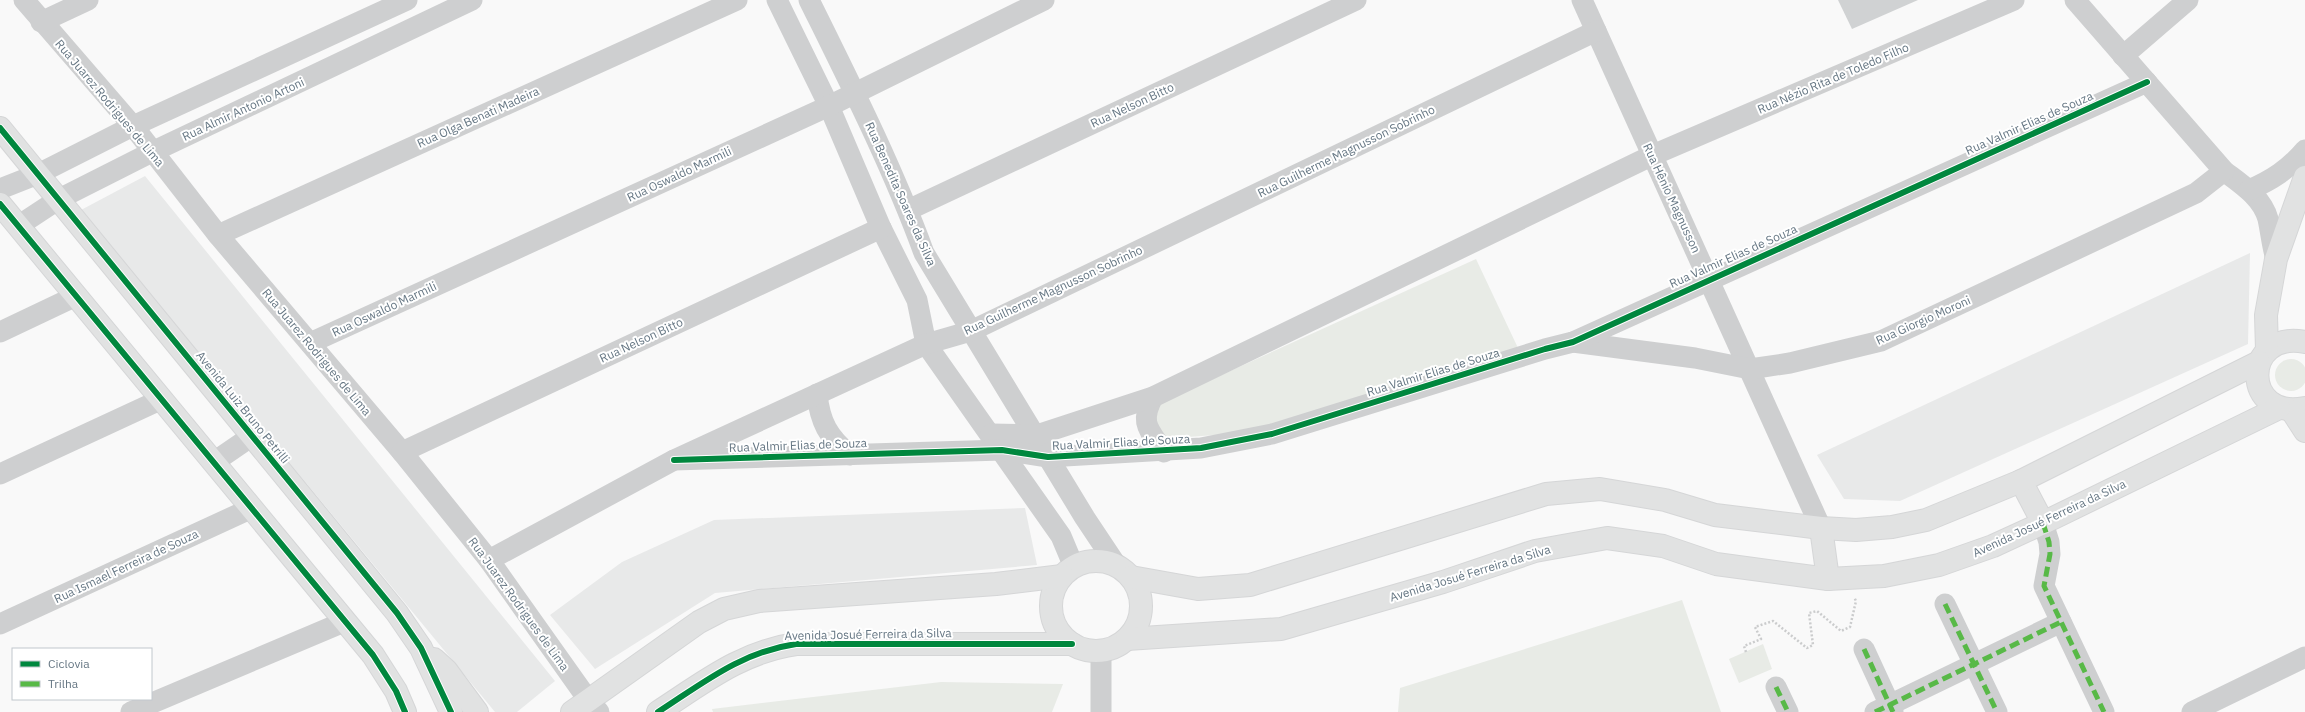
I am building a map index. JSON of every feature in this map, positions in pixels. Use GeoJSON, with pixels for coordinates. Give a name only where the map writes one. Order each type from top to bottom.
{"type":"FeatureCollection","features":[{"type":"Feature","properties":{"kind":"main road","name":"Avenida Luiz Bruno Petrilli"},"geometry":{"type":"LineString","coordinates":[[0,128],[60,199],[397,613],[421,648],[451,712]]}},
{"type":"Feature","properties":{"kind":"main road"},"geometry":{"type":"LineString","coordinates":[[2305,177],[2276,259],[2266,315],[2263,356],[2256,375],[2259,389],[2267,400],[2292,409],[2305,431]]}},
{"type":"Feature","properties":{"kind":"main road"},"geometry":{"type":"LineString","coordinates":[[0,204],[374,654],[396,691],[405,712]]}},
{"type":"Feature","properties":{"kind":"main road"},"geometry":{"type":"LineString","coordinates":[[587,708],[699,622],[724,609],[759,601],[996,584],[1068,572],[1089,561],[1104,561],[1124,571],[1198,589],[1250,585],[1546,494],[1600,489],[1665,500],[1715,515],[1821,528],[1863,529],[1892,527],[1926,520],[2021,481],[2263,356],[2278,342],[2292,339],[2305,342]]}},
{"type":"Feature","properties":{"kind":"main road","name":"Avenida Josué Ferreira da Silva"},"geometry":{"type":"LineString","coordinates":[[1127,639],[1281,629],[1443,582],[1535,551],[1607,538],[1663,546],[1716,564],[1837,578],[1884,576],[1939,565],[1993,546],[2292,409]]}},
{"type":"Feature","properties":{"kind":"main road"},"geometry":{"type":"LineString","coordinates":[[2021,481],[2043,523]]}},
{"type":"Feature","properties":{"kind":"main road"},"geometry":{"type":"LineString","coordinates":[[1821,528],[1837,578]]}},
{"type":"Feature","properties":{"kind":"main road"},"geometry":{"type":"LineString","coordinates":[[1068,572],[1054,590],[1051,605],[1053,620],[1060,634],[1072,644],[1086,650],[1101,651],[1115,647],[1127,639],[1136,628],[1141,614],[1142,600],[1137,586],[1124,571]]}},
{"type":"Feature","properties":{"kind":"main road","name":"Avenida Josué Ferreira da Silva"},"geometry":{"type":"LineString","coordinates":[[658,712],[736,662],[775,647],[796,644],[1072,644]]}},
{"type":"Feature","properties":{"kind":"main road"},"geometry":{"type":"LineString","coordinates":[[421,648],[446,670],[477,712]]}},
{"type":"Feature","properties":{"kind":"street","name":"Rua Juarez Rodrigues de Lima"},"geometry":{"type":"LineString","coordinates":[[24,0],[41,22],[133,126],[218,235],[402,452],[489,560],[587,708]]}},
{"type":"Feature","properties":{"kind":"street"},"geometry":{"type":"LineString","coordinates":[[41,22],[88,0]]}},
{"type":"Feature","properties":{"kind":"street"},"geometry":{"type":"LineString","coordinates":[[0,190],[38,174],[133,126],[407,0]]}},
{"type":"Feature","properties":{"kind":"street","name":"Rua Almir Antonio Artoni"},"geometry":{"type":"LineString","coordinates":[[18,226],[60,199],[152,152],[472,0]]}},
{"type":"Feature","properties":{"kind":"street","name":"Rua Olga Benati Madeira"},"geometry":{"type":"LineString","coordinates":[[218,235],[737,0]]}},
{"type":"Feature","properties":{"kind":"street"},"geometry":{"type":"LineString","coordinates":[[777,0],[829,106],[881,228],[917,300],[926,344],[1061,536],[1068,572]]}},
{"type":"Feature","properties":{"kind":"street","name":"Rua Benedita Soares da Silva"},"geometry":{"type":"LineString","coordinates":[[809,0],[854,92],[908,210],[924,253],[971,331],[1037,435],[1048,457],[1085,518],[1124,571]]}},
{"type":"Feature","properties":{"kind":"street","name":"Rua Oswaldo Marmili"},"geometry":{"type":"LineString","coordinates":[[310,343],[829,106],[854,92],[1044,0]]}},
{"type":"Feature","properties":{"kind":"street","name":"Rua Nelson Bitto"},"geometry":{"type":"LineString","coordinates":[[908,210],[1356,0]]}},
{"type":"Feature","properties":{"kind":"street","name":"Rua Hênio Magnusson"},"geometry":{"type":"LineString","coordinates":[[1582,0],[1821,528]]}},
{"type":"Feature","properties":{"kind":"street","name":"Rua Nézio Rita de Toledo Filho"},"geometry":{"type":"LineString","coordinates":[[996,442],[1037,435],[1153,398],[1653,155],[2014,0]]}},
{"type":"Feature","properties":{"kind":"street"},"geometry":{"type":"LineString","coordinates":[[2075,0],[2224,171],[2249,190],[2267,217],[2276,259]]}},
{"type":"Feature","properties":{"kind":"street"},"geometry":{"type":"LineString","coordinates":[[2123,56],[2188,0]]}},
{"type":"Feature","properties":{"kind":"street","name":"Rua Guilherme Magnusson Sobrinho"},"geometry":{"type":"LineString","coordinates":[[489,560],[674,460],[926,344],[971,331],[1596,31]]}},
{"type":"Feature","properties":{"kind":"street","name":"Rua Valmir Elias de Souza"},"geometry":{"type":"LineString","coordinates":[[674,460],[850,454],[996,442],[1048,457],[1164,452],[1201,448],[1272,434],[1545,349],[1573,342],[1709,279],[2147,82]]}},
{"type":"Feature","properties":{"kind":"street"},"geometry":{"type":"LineString","coordinates":[[2249,190],[2278,176],[2293,164],[2305,150]]}},
{"type":"Feature","properties":{"kind":"street","name":"Rua Giorgio Moroni"},"geometry":{"type":"LineString","coordinates":[[1573,342],[1695,358],[1750,369],[1790,363],[1881,341],[2196,193],[2224,171]]}},
{"type":"Feature","properties":{"kind":"street","name":"Rua Nelson Bitto"},"geometry":{"type":"LineString","coordinates":[[402,452],[881,228]]}},
{"type":"Feature","properties":{"kind":"street"},"geometry":{"type":"LineString","coordinates":[[0,332],[76,296]]}},
{"type":"Feature","properties":{"kind":"street"},"geometry":{"type":"LineString","coordinates":[[817,394],[819,414],[827,431],[835,443],[850,454]]}},
{"type":"Feature","properties":{"kind":"street"},"geometry":{"type":"LineString","coordinates":[[1153,398],[1145,413],[1147,426],[1164,452]]}},
{"type":"Feature","properties":{"kind":"street"},"geometry":{"type":"LineString","coordinates":[[0,474],[162,399]]}},
{"type":"Feature","properties":{"kind":"street"},"geometry":{"type":"LineString","coordinates":[[214,462],[252,436]]}},
{"type":"Feature","properties":{"kind":"street","name":"Rua Ismael Ferreira de Souza"},"geometry":{"type":"LineString","coordinates":[[0,624],[252,508]]}},
{"type":"Feature","properties":{"kind":"street"},"geometry":{"type":"LineString","coordinates":[[2043,523],[2049,542],[2050,554],[2044,586],[2104,712]]}},
{"type":"Feature","properties":{"kind":"street"},"geometry":{"type":"LineString","coordinates":[[1945,604],[1997,712]]}},
{"type":"Feature","properties":{"kind":"street"},"geometry":{"type":"LineString","coordinates":[[131,712],[346,621]]}},
{"type":"Feature","properties":{"kind":"street"},"geometry":{"type":"LineString","coordinates":[[1864,649],[1886,710],[1974,664],[2061,622]]}},
{"type":"Feature","properties":{"kind":"street"},"geometry":{"type":"LineString","coordinates":[[1101,651],[1101,712]]}},
{"type":"Feature","properties":{"kind":"street"},"geometry":{"type":"LineString","coordinates":[[2192,712],[2305,657]]}},
{"type":"Feature","properties":{"kind":"street"},"geometry":{"type":"LineString","coordinates":[[1776,687],[1788,712]]}},
{"type":"Feature","properties":{"kind":"path"},"geometry":{"type":"LineString","coordinates":[[1746,652],[1744,646],[1761,639],[1755,627],[1773,621],[1807,648],[1813,645],[1809,613],[1817,611],[1840,631],[1850,627],[1856,601],[1837,578]]}},
{"type":"Feature","properties":{"kind":"shaded area"},"geometry":{"type":"Polygon","coordinates":[[[145,176],[555,681],[517,712],[495,712],[81,210],[145,176]]]}},
{"type":"Feature","properties":{"kind":"shaded area"},"geometry":{"type":"Polygon","coordinates":[[[2250,253],[2248,344],[1900,501],[1844,499],[1817,455],[2250,253]]]}},
{"type":"Feature","properties":{"kind":"shaded area"},"geometry":{"type":"Polygon","coordinates":[[[1476,259],[1518,348],[1259,432],[1173,438],[1161,435],[1153,412],[1162,402],[1476,259]]]}},
{"type":"Feature","properties":{"kind":"shaded area"},"geometry":{"type":"Polygon","coordinates":[[[2294,359],[2306,369],[2306,381],[2297,390],[2285,390],[2276,381],[2276,369],[2285,360],[2294,359]]]}},
{"type":"Feature","properties":{"kind":"shaded area"},"geometry":{"type":"Polygon","coordinates":[[[1025,508],[1037,565],[715,593],[595,669],[550,615],[622,562],[714,520],[1025,508]]]}},
{"type":"Feature","properties":{"kind":"shaded area"},"geometry":{"type":"Polygon","coordinates":[[[1682,600],[1721,712],[1398,712],[1400,688],[1682,600]]]}},
{"type":"Feature","properties":{"kind":"shaded area"},"geometry":{"type":"Polygon","coordinates":[[[1763,644],[1772,669],[1739,683],[1729,659],[1763,644]]]}},
{"type":"Feature","properties":{"kind":"shaded area"},"geometry":{"type":"Polygon","coordinates":[[[941,682],[1063,684],[1052,712],[713,712],[712,709],[941,682]]]}},
{"type":"Feature","properties":{"kind":"building"},"geometry":{"type":"Polygon","coordinates":[[[1838,0],[1918,0],[1852,29],[1838,0]]]}},
{"type":"Feature","properties":{"kind":"marked path"},"geometry":{"type":"LineString","coordinates":[[2043,523],[2049,542],[2050,554],[2044,586],[2104,712]]}},
{"type":"Feature","properties":{"kind":"marked path"},"geometry":{"type":"LineString","coordinates":[[1945,604],[1997,712]]}},
{"type":"Feature","properties":{"kind":"marked path"},"geometry":{"type":"LineString","coordinates":[[1875,712],[2061,622]]}},
{"type":"Feature","properties":{"kind":"marked path"},"geometry":{"type":"LineString","coordinates":[[1864,649],[1893,712]]}},
{"type":"Feature","properties":{"kind":"marked path"},"geometry":{"type":"LineString","coordinates":[[1776,687],[1788,712]]}},
{"type":"Feature","properties":{"kind":"cycle path"},"geometry":{"type":"LineString","coordinates":[[674,460],[1002,450],[1048,457],[1201,448],[1272,434],[1545,349],[1573,342],[2147,82]]}},
{"type":"Feature","properties":{"kind":"cycle path"},"geometry":{"type":"LineString","coordinates":[[0,128],[397,613],[421,648],[451,712]]}},
{"type":"Feature","properties":{"kind":"cycle path"},"geometry":{"type":"LineString","coordinates":[[0,204],[373,655],[396,691],[405,712]]}},
{"type":"Feature","properties":{"kind":"cycle path"},"geometry":{"type":"LineString","coordinates":[[658,712],[723,670],[740,661],[776,648],[796,644],[1072,644]]}}]}
